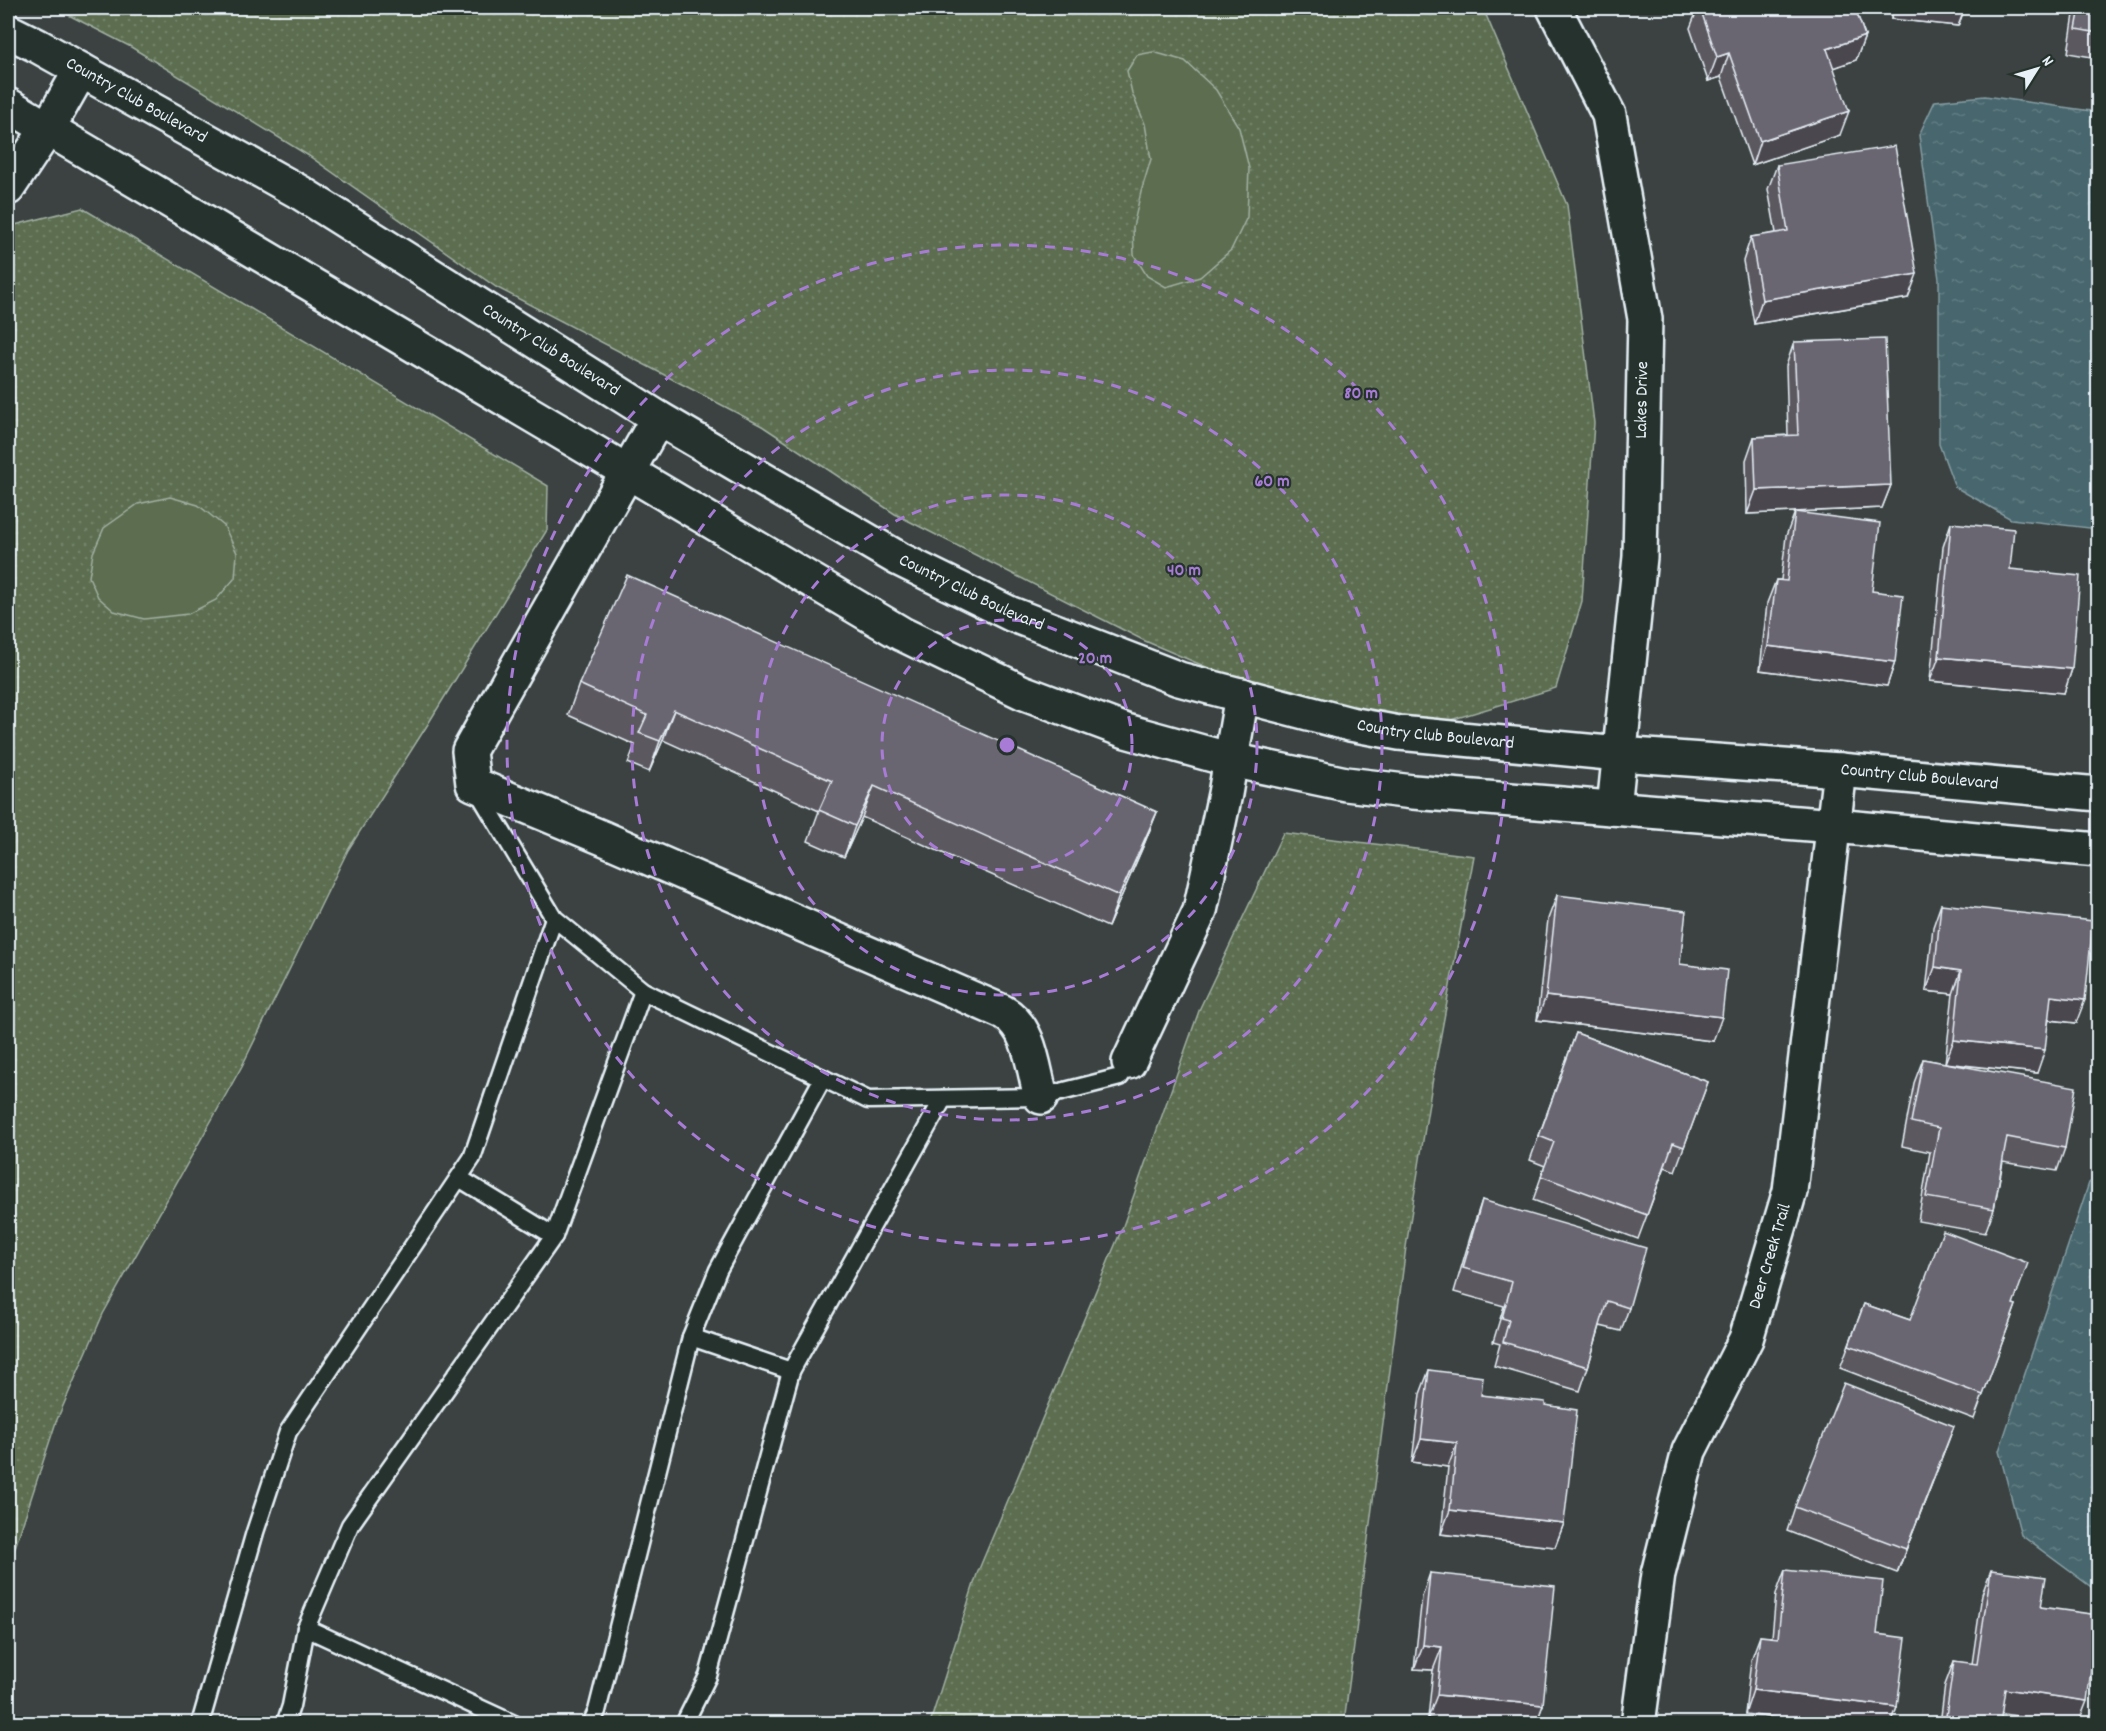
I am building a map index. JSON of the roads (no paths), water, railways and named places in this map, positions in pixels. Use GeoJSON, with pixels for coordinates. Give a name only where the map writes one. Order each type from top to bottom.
{"type":"FeatureCollection","features":[{"type":"Feature","properties":{"kind":"street","name":"Lakes Drive"},"geometry":{"type":"LineString","coordinates":[[1554,8],[1609,115],[1645,318],[1640,557],[1614,808]]}},
{"type":"Feature","properties":{"kind":"street","name":"Country Club Boulevard"},"geometry":{"type":"LineString","coordinates":[[10,38],[81,70],[301,193],[658,418],[899,559],[1011,614],[1179,679],[1350,724],[1399,733],[2098,794]]}},
{"type":"Feature","properties":{"kind":"street"},"geometry":{"type":"LineString","coordinates":[[8,189],[48,128],[81,70]]}},
{"type":"Feature","properties":{"kind":"street"},"geometry":{"type":"LineString","coordinates":[[8,105],[902,634],[1022,692],[1126,731],[1231,760],[1346,784],[1413,792],[2098,850]]}},
{"type":"Feature","properties":{"kind":"street"},"geometry":{"type":"LineString","coordinates":[[658,418],[469,751],[473,784],[1004,1012],[1014,1018],[1024,1032],[1041,1097]]}},
{"type":"Feature","properties":{"kind":"street"},"geometry":{"type":"LineString","coordinates":[[1129,1062],[1200,911],[1242,694]]}},
{"type":"Feature","properties":{"kind":"street","name":"Deer Creek Trail"},"geometry":{"type":"LineString","coordinates":[[1638,1724],[1658,1574],[1689,1451],[1746,1339],[1790,1191],[1840,770]]}},
{"type":"Feature","properties":{"kind":"lane"},"geometry":{"type":"LineString","coordinates":[[473,784],[554,918],[643,991],[868,1100],[1041,1097],[1120,1077],[1129,1062]]}},
{"type":"Feature","properties":{"kind":"lane"},"geometry":{"type":"LineString","coordinates":[[200,1724],[255,1532],[288,1432],[472,1158],[554,918]]}},
{"type":"Feature","properties":{"kind":"lane"},"geometry":{"type":"LineString","coordinates":[[285,1724],[291,1706],[306,1628],[350,1525],[554,1236],[643,991]]}},
{"type":"Feature","properties":{"kind":"lane"},"geometry":{"type":"LineString","coordinates":[[591,1724],[597,1710],[691,1337],[718,1270],[822,1078]]}},
{"type":"Feature","properties":{"kind":"lane"},"geometry":{"type":"LineString","coordinates":[[684,1724],[708,1676],[791,1371],[943,1099]]}},
{"type":"Feature","properties":{"kind":"lane"},"geometry":{"type":"LineString","coordinates":[[459,1178],[554,1236]]}},
{"type":"Feature","properties":{"kind":"lane"},"geometry":{"type":"LineString","coordinates":[[691,1337],[791,1371]]}},
{"type":"Feature","properties":{"kind":"lane"},"geometry":{"type":"LineString","coordinates":[[306,1628],[514,1724]]}},
{"type":"Feature","properties":{"kind":"water"},"geometry":{"type":"Polygon","coordinates":[[[1985,96],[2098,112],[2098,529],[2011,519],[1955,487],[1939,444],[1939,279],[1919,135],[1935,101],[1985,96]]]}},
{"type":"Feature","properties":{"kind":"water"},"geometry":{"type":"Polygon","coordinates":[[[2098,1177],[2098,1589],[2094,1589],[2021,1535],[1999,1451],[2089,1183],[2098,1177]]]}}]}
